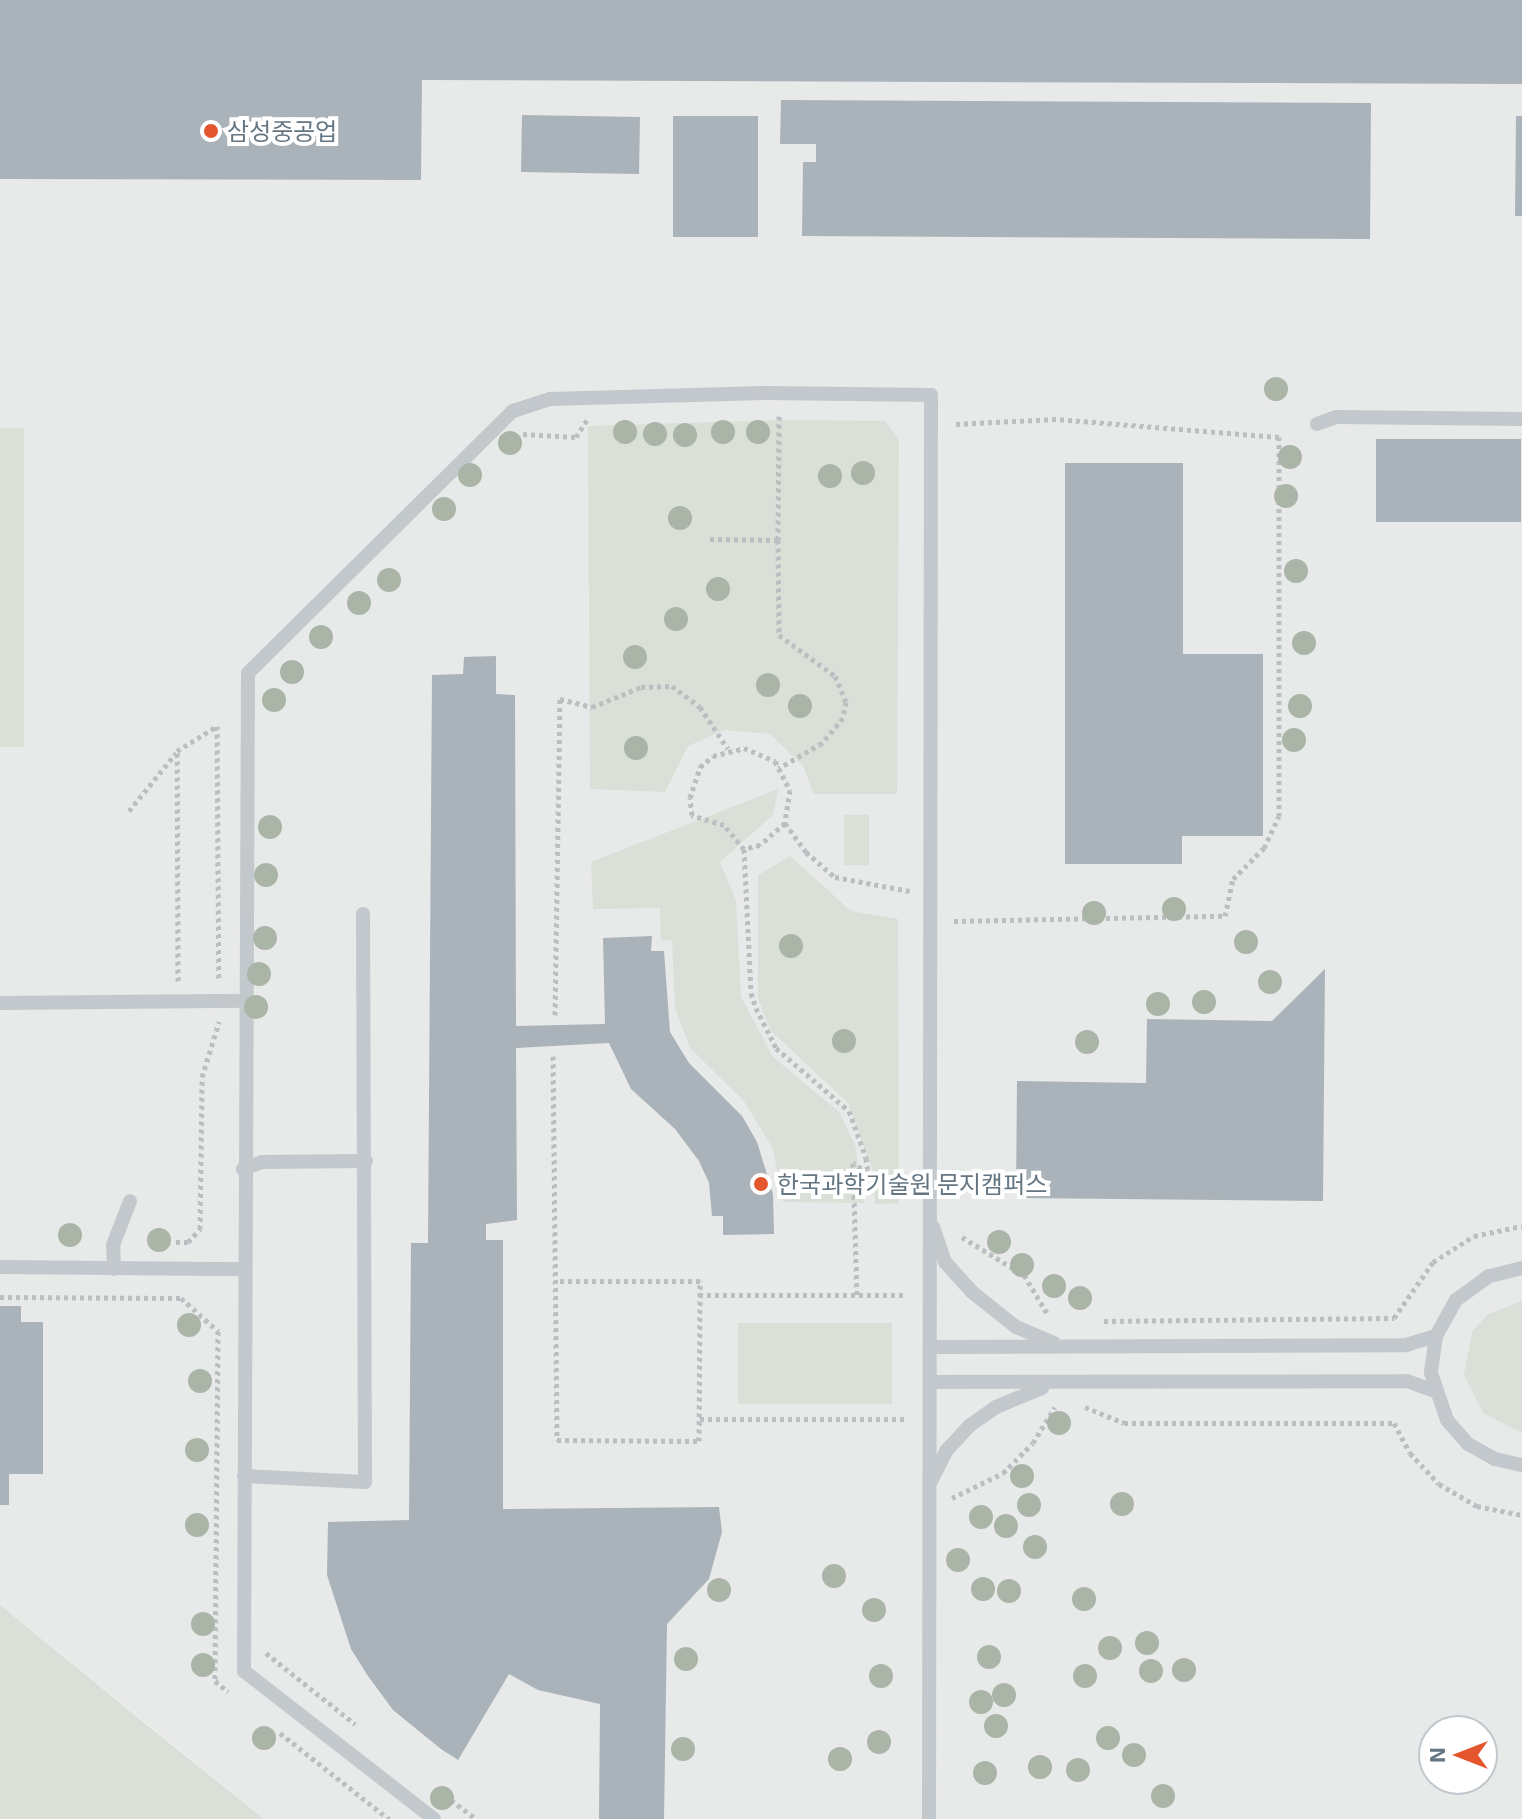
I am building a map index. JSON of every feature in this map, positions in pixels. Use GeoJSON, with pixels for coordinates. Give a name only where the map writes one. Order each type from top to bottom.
{"type":"FeatureCollection","features":[{"type":"Feature","properties":{"kind":"lane"},"geometry":{"type":"LineString","coordinates":[[434,1819],[244,1671],[243,1169],[248,673],[513,411],[550,399],[766,393],[931,395],[929,1819]]}},
{"type":"Feature","properties":{"kind":"lane"},"geometry":{"type":"LineString","coordinates":[[1317,424],[1336,417],[1522,419]]}},
{"type":"Feature","properties":{"kind":"lane"},"geometry":{"type":"LineString","coordinates":[[244,1476],[365,1482],[363,914]]}},
{"type":"Feature","properties":{"kind":"lane"},"geometry":{"type":"LineString","coordinates":[[0,1003],[245,1001]]}},
{"type":"Feature","properties":{"kind":"lane"},"geometry":{"type":"LineString","coordinates":[[243,1169],[262,1162],[366,1161]]}},
{"type":"Feature","properties":{"kind":"lane"},"geometry":{"type":"LineString","coordinates":[[114,1269],[113,1245],[130,1201]]}},
{"type":"Feature","properties":{"kind":"lane"},"geometry":{"type":"LineString","coordinates":[[930,1218],[945,1262],[972,1292],[1016,1327],[1062,1346]]}},
{"type":"Feature","properties":{"kind":"lane"},"geometry":{"type":"LineString","coordinates":[[0,1267],[245,1269]]}},
{"type":"Feature","properties":{"kind":"lane"},"geometry":{"type":"LineString","coordinates":[[1522,1268],[1471,1286],[1456,1300],[1436,1336],[1434,1391],[1447,1420],[1468,1444],[1495,1459],[1522,1465]]}},
{"type":"Feature","properties":{"kind":"lane"},"geometry":{"type":"LineString","coordinates":[[930,1347],[1406,1345],[1436,1336]]}},
{"type":"Feature","properties":{"kind":"lane"},"geometry":{"type":"LineString","coordinates":[[930,1382],[1407,1381],[1434,1391]]}},
{"type":"Feature","properties":{"kind":"lane"},"geometry":{"type":"LineString","coordinates":[[930,1484],[946,1451],[969,1426],[1026,1392],[1062,1382]]}},
{"type":"Feature","properties":{"kind":"path"},"geometry":{"type":"LineString","coordinates":[[779,416],[779,635],[835,676],[846,702],[828,736],[779,768]]}},
{"type":"Feature","properties":{"kind":"path"},"geometry":{"type":"LineString","coordinates":[[764,417],[793,416]]}},
{"type":"Feature","properties":{"kind":"path"},"geometry":{"type":"LineString","coordinates":[[954,921],[1225,916],[1233,879],[1264,848],[1279,816],[1279,437],[1056,419],[956,421],[955,434]]}},
{"type":"Feature","properties":{"kind":"path"},"geometry":{"type":"LineString","coordinates":[[506,433],[576,437],[586,420],[601,420]]}},
{"type":"Feature","properties":{"kind":"path"},"geometry":{"type":"LineString","coordinates":[[710,539],[778,540]]}},
{"type":"Feature","properties":{"kind":"path"},"geometry":{"type":"LineString","coordinates":[[555,1015],[560,699],[592,707],[641,687],[672,686],[700,707],[728,749]]}},
{"type":"Feature","properties":{"kind":"path"},"geometry":{"type":"LineString","coordinates":[[129,811],[177,751],[217,726],[219,1002],[202,1077],[200,1229],[188,1242]]}},
{"type":"Feature","properties":{"kind":"path"},"geometry":{"type":"LineString","coordinates":[[744,849],[768,840],[785,823],[790,790],[779,768],[760,752],[728,749],[700,767],[690,798],[692,815],[724,825],[744,849],[751,993],[756,1008],[776,1048],[849,1111],[866,1158],[868,1173],[853,1163],[857,1295]]}},
{"type":"Feature","properties":{"kind":"path"},"geometry":{"type":"LineString","coordinates":[[177,751],[178,1002]]}},
{"type":"Feature","properties":{"kind":"path"},"geometry":{"type":"LineString","coordinates":[[785,823],[806,852],[835,877],[870,887],[930,890]]}},
{"type":"Feature","properties":{"kind":"path"},"geometry":{"type":"LineString","coordinates":[[954,905],[954,937]]}},
{"type":"Feature","properties":{"kind":"path"},"geometry":{"type":"LineString","coordinates":[[553,1056],[557,1440],[699,1441],[700,1281],[557,1281]]}},
{"type":"Feature","properties":{"kind":"path"},"geometry":{"type":"LineString","coordinates":[[1100,1321],[1127,1317],[1394,1318],[1433,1262],[1474,1236],[1522,1226]]}},
{"type":"Feature","properties":{"kind":"path"},"geometry":{"type":"LineString","coordinates":[[954,1233],[1024,1275],[1054,1323]]}},
{"type":"Feature","properties":{"kind":"path"},"geometry":{"type":"LineString","coordinates":[[699,1295],[905,1295]]}},
{"type":"Feature","properties":{"kind":"path"},"geometry":{"type":"LineString","coordinates":[[0,1297],[181,1298],[218,1331],[215,1681],[240,1701]]}},
{"type":"Feature","properties":{"kind":"path"},"geometry":{"type":"LineString","coordinates":[[952,1496],[1003,1473],[1033,1443],[1055,1407],[1062,1407]]}},
{"type":"Feature","properties":{"kind":"path"},"geometry":{"type":"LineString","coordinates":[[1074,1407],[1124,1423],[1394,1423],[1410,1453],[1439,1484],[1477,1506],[1522,1515]]}},
{"type":"Feature","properties":{"kind":"path"},"geometry":{"type":"LineString","coordinates":[[700,1419],[905,1419]]}},
{"type":"Feature","properties":{"kind":"path"},"geometry":{"type":"LineString","coordinates":[[266,1639],[266,1654],[365,1732]]}},
{"type":"Feature","properties":{"kind":"path"},"geometry":{"type":"LineString","coordinates":[[277,1730],[389,1819]]}},
{"type":"Feature","properties":{"kind":"path"},"geometry":{"type":"LineString","coordinates":[[439,1790],[476,1819]]}},
{"type":"Feature","properties":{"kind":"shaded area","name":"한국과학기술원 문지캠퍼스"},"geometry":{"type":"Polygon","coordinates":[[[0,0],[1522,0],[1522,1819],[264,1819],[0,1605],[0,0]]]}},
{"type":"Feature","properties":{"kind":"shaded area"},"geometry":{"type":"Polygon","coordinates":[[[784,420],[885,421],[899,440],[897,794],[814,794],[803,766],[770,734],[724,730],[688,746],[665,792],[590,789],[588,426],[784,420]]]}},
{"type":"Feature","properties":{"kind":"shaded area"},"geometry":{"type":"Polygon","coordinates":[[[0,428],[24,428],[24,747],[0,747],[0,428]]]}},
{"type":"Feature","properties":{"kind":"shaded area"},"geometry":{"type":"Polygon","coordinates":[[[778,789],[773,815],[720,862],[736,900],[741,997],[773,1057],[839,1112],[855,1145],[864,1203],[783,1202],[773,1149],[744,1101],[690,1048],[675,1008],[672,940],[661,941],[660,908],[593,909],[591,862],[778,789]]]}},
{"type":"Feature","properties":{"kind":"shaded area"},"geometry":{"type":"Polygon","coordinates":[[[844,815],[869,815],[869,865],[844,865],[844,815]]]}},
{"type":"Feature","properties":{"kind":"shaded area"},"geometry":{"type":"Polygon","coordinates":[[[790,856],[851,911],[898,919],[899,1203],[875,1204],[873,1171],[848,1103],[771,1031],[758,999],[758,875],[790,856]]]}},
{"type":"Feature","properties":{"kind":"shaded area"},"geometry":{"type":"Polygon","coordinates":[[[1522,1301],[1520,1432],[1483,1413],[1464,1375],[1472,1332],[1487,1315],[1522,1301]]]}},
{"type":"Feature","properties":{"kind":"shaded area"},"geometry":{"type":"Polygon","coordinates":[[[738,1323],[892,1323],[892,1404],[738,1404],[738,1323]]]}},
{"type":"Feature","properties":{"kind":"shaded area"},"geometry":{"type":"Polygon","coordinates":[[[0,1605],[162,1737],[264,1819],[0,1819],[0,1605]]]}},
{"type":"Feature","properties":{"kind":"building","name":"삼성중공업"},"geometry":{"type":"Polygon","coordinates":[[[0,0],[1522,0],[1522,84],[422,80],[421,180],[0,179],[0,0]]]}},
{"type":"Feature","properties":{"kind":"building"},"geometry":{"type":"Polygon","coordinates":[[[781,100],[1371,103],[1370,239],[802,236],[803,162],[816,162],[816,144],[780,144],[781,100]]]}},
{"type":"Feature","properties":{"kind":"building"},"geometry":{"type":"Polygon","coordinates":[[[522,115],[640,117],[639,174],[521,172],[522,115]]]}},
{"type":"Feature","properties":{"kind":"building"},"geometry":{"type":"Polygon","coordinates":[[[673,116],[758,116],[758,237],[673,237],[673,116]]]}},
{"type":"Feature","properties":{"kind":"building"},"geometry":{"type":"Polygon","coordinates":[[[1516,116],[1522,116],[1522,216],[1515,216],[1516,116]]]}},
{"type":"Feature","properties":{"kind":"building"},"geometry":{"type":"Polygon","coordinates":[[[1376,439],[1521,439],[1521,522],[1376,522],[1376,439]]]}},
{"type":"Feature","properties":{"kind":"building"},"geometry":{"type":"Polygon","coordinates":[[[1065,463],[1183,463],[1183,654],[1263,654],[1263,836],[1182,836],[1182,864],[1065,864],[1065,463]]]}},
{"type":"Feature","properties":{"kind":"building"},"geometry":{"type":"Polygon","coordinates":[[[496,656],[496,694],[515,695],[516,1026],[605,1024],[603,938],[652,936],[651,951],[664,951],[670,1032],[689,1063],[742,1116],[757,1142],[773,1194],[774,1234],[723,1235],[723,1216],[712,1216],[709,1183],[699,1161],[675,1129],[631,1089],[609,1043],[516,1048],[517,1220],[486,1224],[486,1240],[503,1240],[503,1509],[719,1507],[722,1532],[709,1579],[667,1624],[664,1819],[599,1819],[600,1704],[538,1690],[509,1674],[458,1760],[441,1749],[393,1710],[368,1676],[351,1649],[327,1575],[328,1522],[409,1520],[411,1243],[428,1243],[432,675],[463,674],[464,657],[496,656]]]}},
{"type":"Feature","properties":{"kind":"building"},"geometry":{"type":"Polygon","coordinates":[[[1325,969],[1323,1201],[1016,1198],[1017,1081],[1146,1083],[1147,1019],[1272,1021],[1325,969]]]}},
{"type":"Feature","properties":{"kind":"building"},"geometry":{"type":"Polygon","coordinates":[[[0,1306],[21,1306],[21,1322],[43,1322],[43,1474],[9,1474],[9,1505],[0,1505],[0,1306]]]}},
{"type":"Feature","properties":{"kind":"place","name":"삼성중공업"},"geometry":{"type":"Point","coordinates":[211,131]}},
{"type":"Feature","properties":{"kind":"place","name":"한국과학기술원 문지캠퍼스"},"geometry":{"type":"Point","coordinates":[761,1184]}}]}
